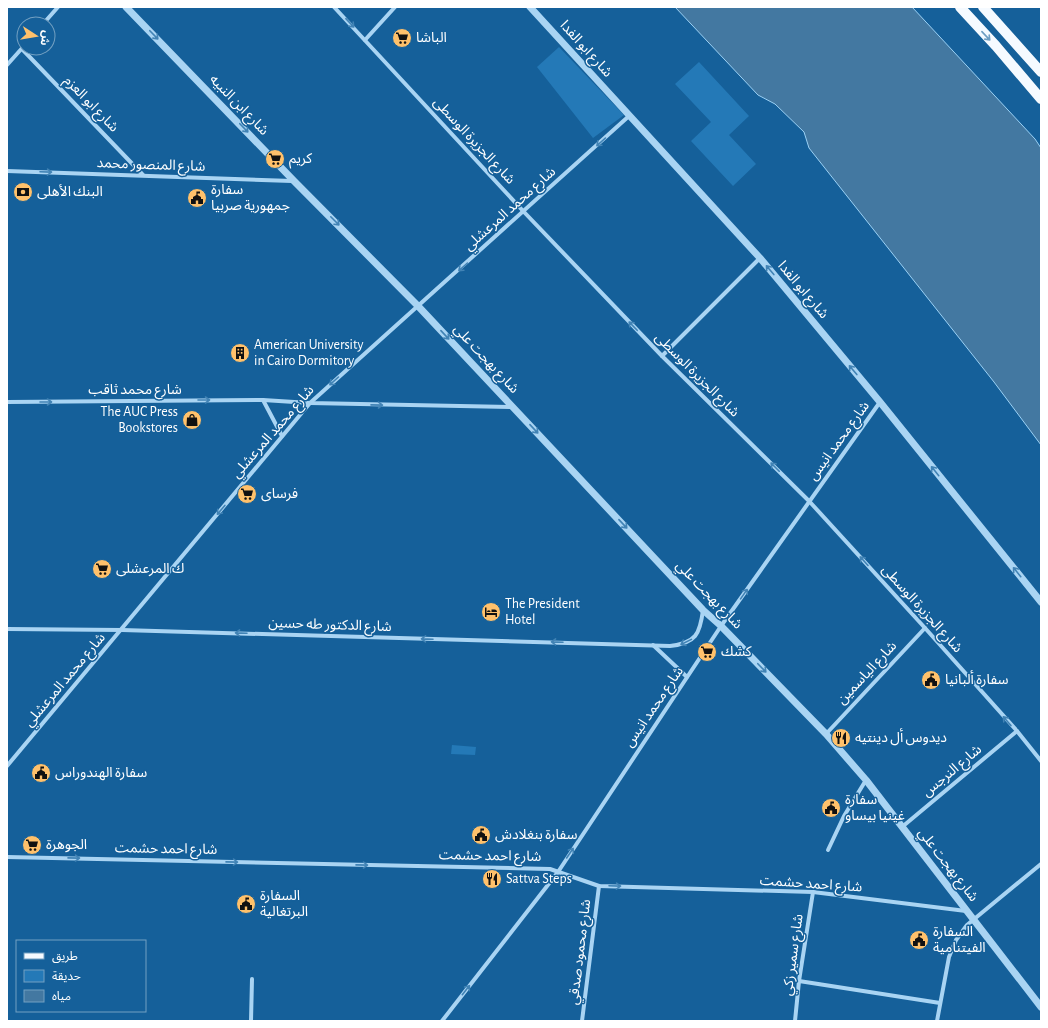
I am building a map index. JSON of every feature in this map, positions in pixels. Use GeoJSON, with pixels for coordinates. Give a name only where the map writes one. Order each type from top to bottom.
{"type":"FeatureCollection","features":[{"type":"Feature","properties":{"kind":"main road"},"geometry":{"type":"LineString","coordinates":[[960,7],[996,46],[1041,99]]}},
{"type":"Feature","properties":{"kind":"main road"},"geometry":{"type":"LineString","coordinates":[[983,7],[1041,72]]}},
{"type":"Feature","properties":{"kind":"street"},"geometry":{"type":"LineString","coordinates":[[50,16],[58,7]]}},
{"type":"Feature","properties":{"kind":"street","name":"شارع ابن النبيه"},"geometry":{"type":"LineString","coordinates":[[126,7],[294,181],[418,306]]}},
{"type":"Feature","properties":{"kind":"street","name":"شارع الجزيرة الوسطى"},"geometry":{"type":"LineString","coordinates":[[334,7],[524,212],[662,356],[809,501],[1017,731],[1040,760]]}},
{"type":"Feature","properties":{"kind":"street"},"geometry":{"type":"LineString","coordinates":[[365,40],[395,7]]}},
{"type":"Feature","properties":{"kind":"street","name":"شارع ابو الفدا"},"geometry":{"type":"LineString","coordinates":[[530,7],[760,258],[880,402],[1041,602]]}},
{"type":"Feature","properties":{"kind":"street"},"geometry":{"type":"LineString","coordinates":[[8,63],[16,54]]}},
{"type":"Feature","properties":{"kind":"street","name":"شارع ابو العزم"},"geometry":{"type":"LineString","coordinates":[[32,56],[144,175]]}},
{"type":"Feature","properties":{"kind":"street","name":"شارع محمد المرعشلي"},"geometry":{"type":"LineString","coordinates":[[7,766],[310,403],[629,116]]}},
{"type":"Feature","properties":{"kind":"street","name":"شارع المنصور محمد"},"geometry":{"type":"LineString","coordinates":[[7,170],[294,181]]}},
{"type":"Feature","properties":{"kind":"street"},"geometry":{"type":"LineString","coordinates":[[662,356],[760,258]]}},
{"type":"Feature","properties":{"kind":"street","name":"شارع بهجت علي"},"geometry":{"type":"LineString","coordinates":[[418,306],[703,610],[721,626],[826,734],[866,780],[974,918],[1041,1007]]}},
{"type":"Feature","properties":{"kind":"street"},"geometry":{"type":"LineString","coordinates":[[263,400],[282,436]]}},
{"type":"Feature","properties":{"kind":"street","name":"شارع محمد ثاقب"},"geometry":{"type":"LineString","coordinates":[[7,402],[263,400],[310,403],[514,407]]}},
{"type":"Feature","properties":{"kind":"street","name":"شارع محمد انيس"},"geometry":{"type":"LineString","coordinates":[[442,1021],[558,872],[721,626],[880,402]]}},
{"type":"Feature","properties":{"kind":"street","name":"شارع الدكتور طه حسين"},"geometry":{"type":"LineString","coordinates":[[7,628],[670,646],[683,644],[694,638],[701,626],[703,610]]}},
{"type":"Feature","properties":{"kind":"street","name":"شارع الياسمين"},"geometry":{"type":"LineString","coordinates":[[826,734],[925,628]]}},
{"type":"Feature","properties":{"kind":"street"},"geometry":{"type":"LineString","coordinates":[[653,645],[688,677]]}},
{"type":"Feature","properties":{"kind":"street","name":"شارع النرجس"},"geometry":{"type":"LineString","coordinates":[[902,827],[1017,731]]}},
{"type":"Feature","properties":{"kind":"street"},"geometry":{"type":"LineString","coordinates":[[828,850],[844,816],[866,780]]}},
{"type":"Feature","properties":{"kind":"street","name":"شارع احمد حشمت"},"geometry":{"type":"LineString","coordinates":[[7,857],[550,869],[599,886],[813,892],[968,911]]}},
{"type":"Feature","properties":{"kind":"street"},"geometry":{"type":"LineString","coordinates":[[937,1021],[949,957],[961,932],[974,918],[1041,864]]}},
{"type":"Feature","properties":{"kind":"street","name":"شارع محمود صدقي"},"geometry":{"type":"LineString","coordinates":[[582,1021],[599,886]]}},
{"type":"Feature","properties":{"kind":"street","name":"شارع سمير زكي"},"geometry":{"type":"LineString","coordinates":[[795,1021],[799,981],[813,892]]}},
{"type":"Feature","properties":{"kind":"street"},"geometry":{"type":"LineString","coordinates":[[251,1021],[252,979]]}},
{"type":"Feature","properties":{"kind":"street"},"geometry":{"type":"LineString","coordinates":[[799,981],[940,1003]]}},
{"type":"Feature","properties":{"kind":"green space"},"geometry":{"type":"Polygon","coordinates":[[[559,47],[624,115],[593,138],[537,67],[559,47]]]}},
{"type":"Feature","properties":{"kind":"green space"},"geometry":{"type":"Polygon","coordinates":[[[699,62],[749,116],[729,135],[756,164],[733,186],[691,141],[711,122],[675,84],[699,62]]]}},
{"type":"Feature","properties":{"kind":"green space"},"geometry":{"type":"Polygon","coordinates":[[[452,745],[476,747],[475,755],[451,754],[452,745]]]}},
{"type":"Feature","properties":{"kind":"water"},"geometry":{"type":"Polygon","coordinates":[[[675,7],[912,7],[1035,139],[1041,148],[1041,445],[994,382],[809,148],[804,132],[775,104],[758,95],[675,7]]]}},
{"type":"Feature","properties":{"kind":"place","name":"الباشا"},"geometry":{"type":"Point","coordinates":[402,38]}},
{"type":"Feature","properties":{"kind":"place","name":"كريم"},"geometry":{"type":"Point","coordinates":[275,159]}},
{"type":"Feature","properties":{"kind":"place","name":"البنك الأهلى"},"geometry":{"type":"Point","coordinates":[23,192]}},
{"type":"Feature","properties":{"kind":"place","name":"سفارة جمهورية صربيا"},"geometry":{"type":"Point","coordinates":[197,198]}},
{"type":"Feature","properties":{"kind":"place","name":"American University in Cairo Dormitory"},"geometry":{"type":"Point","coordinates":[240,353]}},
{"type":"Feature","properties":{"kind":"place","name":"The AUC Press Bookstores"},"geometry":{"type":"Point","coordinates":[192,420]}},
{"type":"Feature","properties":{"kind":"place","name":"فرساى"},"geometry":{"type":"Point","coordinates":[247,494]}},
{"type":"Feature","properties":{"kind":"place","name":"ك المرعشلى"},"geometry":{"type":"Point","coordinates":[102,569]}},
{"type":"Feature","properties":{"kind":"place","name":"The President Hotel"},"geometry":{"type":"Point","coordinates":[491,612]}},
{"type":"Feature","properties":{"kind":"place","name":"كشك"},"geometry":{"type":"Point","coordinates":[707,652]}},
{"type":"Feature","properties":{"kind":"place","name":"سفارة ألبانيا"},"geometry":{"type":"Point","coordinates":[931,680]}},
{"type":"Feature","properties":{"kind":"place","name":"ديدوس أل دينتيه"},"geometry":{"type":"Point","coordinates":[841,738]}},
{"type":"Feature","properties":{"kind":"place","name":"سفارة الهندوراس"},"geometry":{"type":"Point","coordinates":[41,773]}},
{"type":"Feature","properties":{"kind":"place","name":"سفارة غينيا بيساو"},"geometry":{"type":"Point","coordinates":[831,808]}},
{"type":"Feature","properties":{"kind":"place","name":"سفارة بنغلادش"},"geometry":{"type":"Point","coordinates":[481,835]}},
{"type":"Feature","properties":{"kind":"place","name":"الجوهرة"},"geometry":{"type":"Point","coordinates":[32,845]}},
{"type":"Feature","properties":{"kind":"place","name":"Sattva Steps"},"geometry":{"type":"Point","coordinates":[492,879]}},
{"type":"Feature","properties":{"kind":"place","name":"السفارة البرتغالية"},"geometry":{"type":"Point","coordinates":[246,904]}},
{"type":"Feature","properties":{"kind":"place","name":"السفارة الفيتنامية"},"geometry":{"type":"Point","coordinates":[919,940]}}]}
